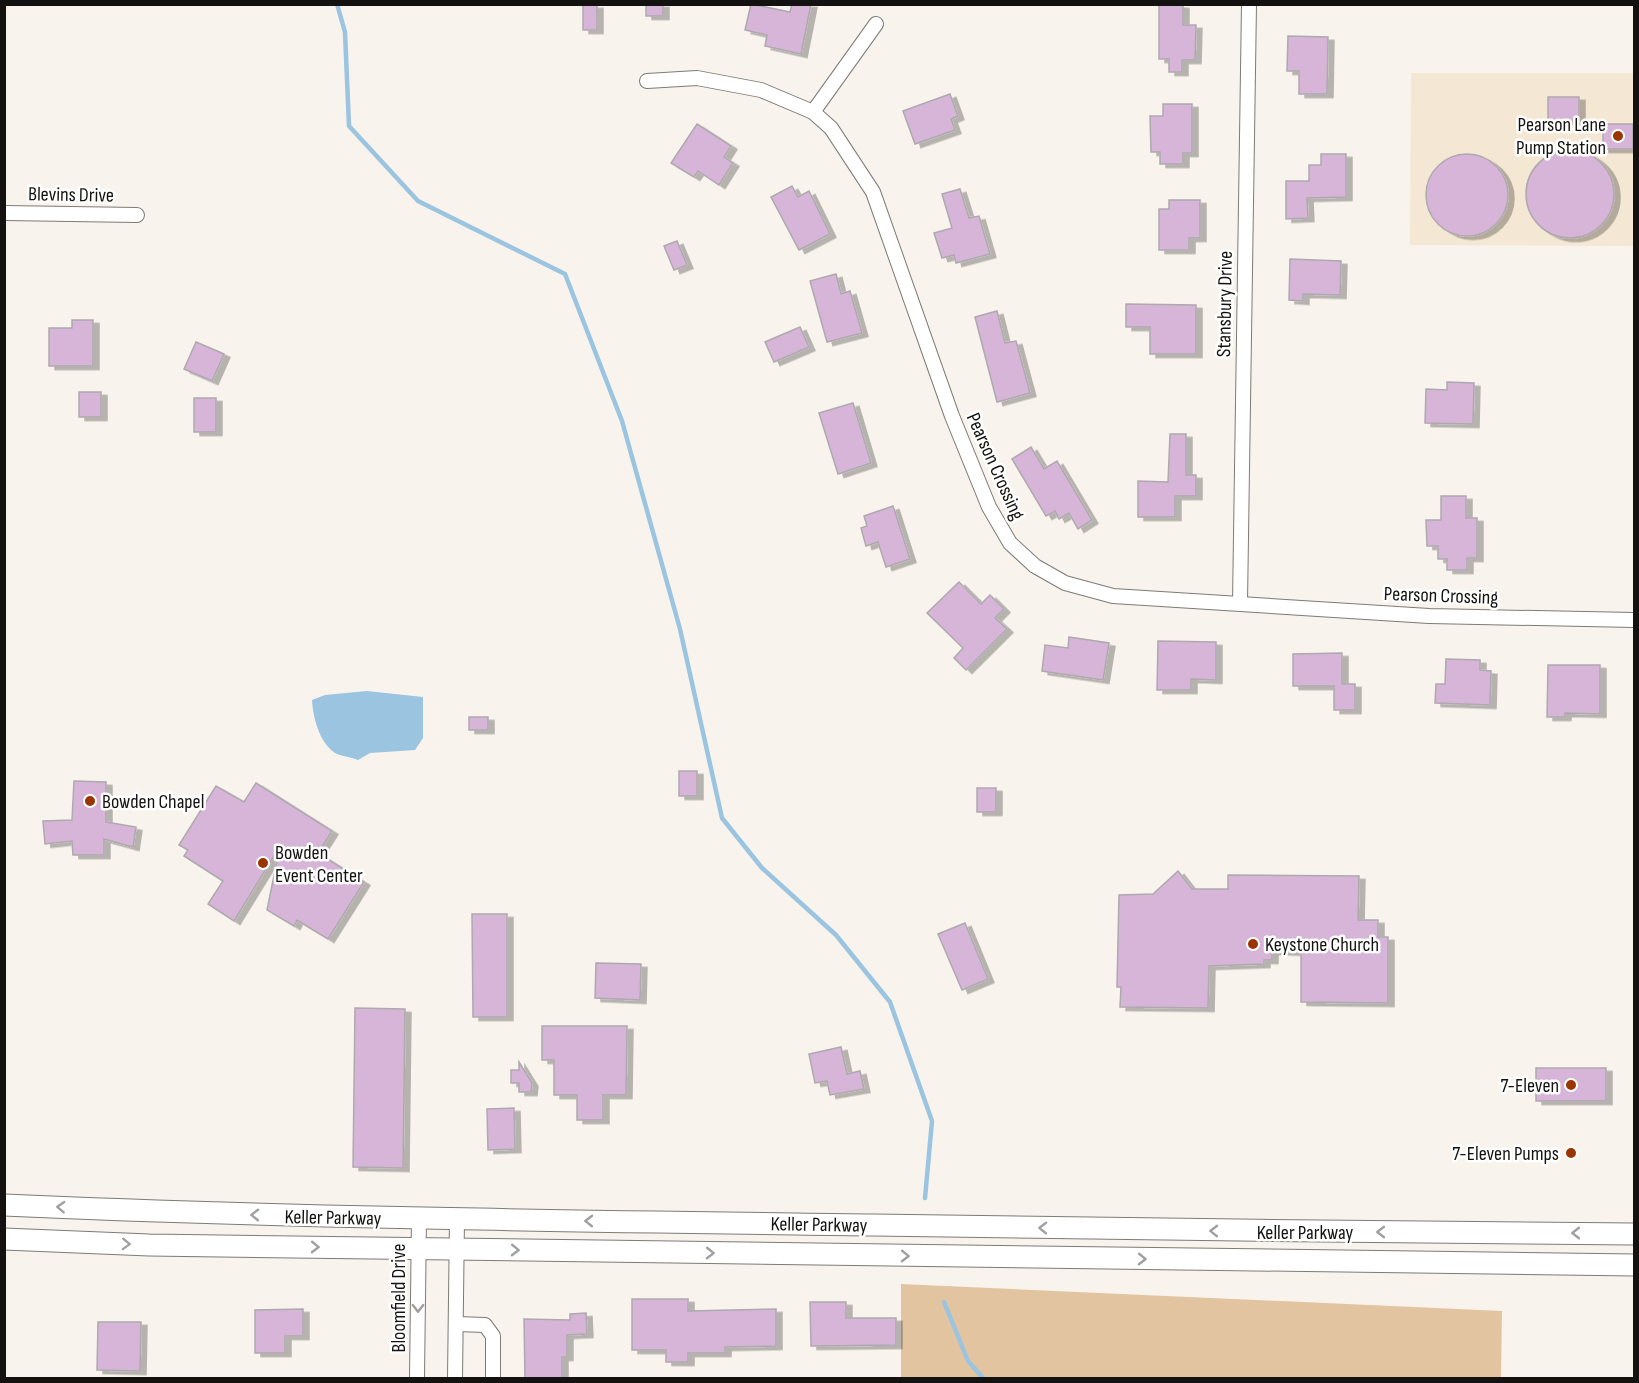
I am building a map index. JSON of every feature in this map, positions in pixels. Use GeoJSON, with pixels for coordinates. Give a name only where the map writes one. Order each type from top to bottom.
{"type":"FeatureCollection","features":[{"type":"Feature","properties":{"kind":"main road","name":"Keller Parkway"},"geometry":{"type":"LineString","coordinates":[[4,1205],[215,1214],[457,1219],[1635,1234]]}},
{"type":"Feature","properties":{"kind":"main road"},"geometry":{"type":"LineString","coordinates":[[1079,1258],[1080,1228]]}},
{"type":"Feature","properties":{"kind":"main road"},"geometry":{"type":"LineString","coordinates":[[1102,1229],[1103,1258]]}},
{"type":"Feature","properties":{"kind":"main road","name":"Keller Parkway"},"geometry":{"type":"LineString","coordinates":[[4,1239],[149,1245],[1635,1266]]}},
{"type":"Feature","properties":{"kind":"street","name":"Stansbury Drive"},"geometry":{"type":"LineString","coordinates":[[1240,603],[1249,4]]}},
{"type":"Feature","properties":{"kind":"street"},"geometry":{"type":"LineString","coordinates":[[813,112],[876,24]]}},
{"type":"Feature","properties":{"kind":"street","name":"Pearson Crossing"},"geometry":{"type":"LineString","coordinates":[[647,81],[697,78],[761,90],[813,112],[831,128],[873,192],[952,416],[989,507],[1010,543],[1035,566],[1065,583],[1113,596],[1429,616],[1635,620]]}},
{"type":"Feature","properties":{"kind":"street","name":"Blevins Drive"},"geometry":{"type":"LineString","coordinates":[[4,213],[137,215]]}},
{"type":"Feature","properties":{"kind":"street","name":"Bloomfield Drive"},"geometry":{"type":"LineString","coordinates":[[417,1378],[419,1218]]}},
{"type":"Feature","properties":{"kind":"street"},"geometry":{"type":"LineString","coordinates":[[455,1378],[457,1219]]}},
{"type":"Feature","properties":{"kind":"street"},"geometry":{"type":"LineString","coordinates":[[457,1324],[485,1325],[493,1336],[493,1378]]}},
{"type":"Feature","properties":{"kind":"shaded area"},"geometry":{"type":"Polygon","coordinates":[[[1411,73],[1634,73],[1634,246],[1410,245],[1411,73]]]}},
{"type":"Feature","properties":{"kind":"shaded area"},"geometry":{"type":"Polygon","coordinates":[[[901,1284],[1502,1311],[1501,1378],[901,1378],[901,1284]]]}},
{"type":"Feature","properties":{"kind":"water"},"geometry":{"type":"Polygon","coordinates":[[[367,691],[423,697],[423,738],[415,750],[370,753],[358,760],[337,754],[329,748],[318,729],[312,700],[325,695],[367,691]]]}},
{"type":"Feature","properties":{"kind":"building"},"geometry":{"type":"Polygon","coordinates":[[[646,4],[663,4],[663,16],[646,16],[646,4]]]}},
{"type":"Feature","properties":{"kind":"building"},"geometry":{"type":"Polygon","coordinates":[[[751,4],[790,12],[792,4],[811,4],[801,54],[765,46],[767,35],[745,30],[751,4]]]}},
{"type":"Feature","properties":{"kind":"building"},"geometry":{"type":"Polygon","coordinates":[[[1159,4],[1183,5],[1183,25],[1196,25],[1195,60],[1182,60],[1182,72],[1169,72],[1169,59],[1159,59],[1159,4]]]}},
{"type":"Feature","properties":{"kind":"building"},"geometry":{"type":"Polygon","coordinates":[[[583,5],[597,5],[597,30],[583,30],[583,5]]]}},
{"type":"Feature","properties":{"kind":"building"},"geometry":{"type":"Polygon","coordinates":[[[1288,36],[1328,37],[1327,94],[1299,94],[1299,71],[1287,71],[1288,36]]]}},
{"type":"Feature","properties":{"kind":"building"},"geometry":{"type":"Polygon","coordinates":[[[950,94],[958,116],[951,119],[955,130],[915,144],[903,111],[950,94]]]}},
{"type":"Feature","properties":{"kind":"building"},"geometry":{"type":"Polygon","coordinates":[[[1548,97],[1579,97],[1579,121],[1548,122],[1548,97]]]}},
{"type":"Feature","properties":{"kind":"building"},"geometry":{"type":"Polygon","coordinates":[[[1163,104],[1192,104],[1192,153],[1183,153],[1183,164],[1160,164],[1160,152],[1151,152],[1150,116],[1163,116],[1163,104]]]}},
{"type":"Feature","properties":{"kind":"building"},"geometry":{"type":"Polygon","coordinates":[[[697,124],[731,146],[724,157],[733,163],[719,185],[698,171],[694,177],[671,163],[697,124]]]}},
{"type":"Feature","properties":{"kind":"building","name":"Pearson Lane Pump Station"},"geometry":{"type":"Polygon","coordinates":[[[1603,124],[1633,124],[1633,149],[1603,149],[1603,124]]]}},
{"type":"Feature","properties":{"kind":"building"},"geometry":{"type":"Polygon","coordinates":[[[1570,150],[1595,157],[1607,169],[1614,194],[1607,219],[1595,231],[1570,238],[1545,231],[1533,219],[1526,194],[1533,169],[1545,157],[1570,150]]]}},
{"type":"Feature","properties":{"kind":"building"},"geometry":{"type":"Polygon","coordinates":[[[1321,154],[1346,154],[1346,197],[1307,198],[1308,218],[1286,219],[1286,181],[1309,181],[1309,165],[1321,165],[1321,154]]]}},
{"type":"Feature","properties":{"kind":"building"},"geometry":{"type":"Polygon","coordinates":[[[1459,154],[1475,154],[1490,161],[1501,172],[1508,187],[1505,211],[1496,224],[1475,236],[1459,236],[1444,229],[1433,218],[1426,203],[1426,187],[1433,172],[1444,161],[1459,154]]]}},
{"type":"Feature","properties":{"kind":"building"},"geometry":{"type":"Polygon","coordinates":[[[792,186],[798,197],[809,191],[830,234],[799,250],[771,197],[792,186]]]}},
{"type":"Feature","properties":{"kind":"building"},"geometry":{"type":"Polygon","coordinates":[[[960,189],[969,218],[979,216],[990,254],[956,263],[954,255],[942,258],[934,233],[952,228],[942,194],[960,189]]]}},
{"type":"Feature","properties":{"kind":"building"},"geometry":{"type":"Polygon","coordinates":[[[1169,200],[1200,200],[1200,238],[1189,238],[1189,250],[1159,250],[1159,209],[1169,209],[1169,200]]]}},
{"type":"Feature","properties":{"kind":"building"},"geometry":{"type":"Polygon","coordinates":[[[677,241],[687,265],[674,270],[664,246],[677,241]]]}},
{"type":"Feature","properties":{"kind":"building"},"geometry":{"type":"Polygon","coordinates":[[[1290,259],[1341,261],[1340,295],[1303,294],[1303,301],[1289,300],[1290,259]]]}},
{"type":"Feature","properties":{"kind":"building"},"geometry":{"type":"Polygon","coordinates":[[[836,274],[841,294],[850,291],[862,333],[827,342],[810,281],[836,274]]]}},
{"type":"Feature","properties":{"kind":"building"},"geometry":{"type":"Polygon","coordinates":[[[1126,304],[1196,305],[1196,354],[1150,354],[1150,327],[1126,327],[1126,304]]]}},
{"type":"Feature","properties":{"kind":"building"},"geometry":{"type":"Polygon","coordinates":[[[997,311],[1005,343],[1016,341],[1030,393],[997,402],[975,317],[997,311]]]}},
{"type":"Feature","properties":{"kind":"building"},"geometry":{"type":"Polygon","coordinates":[[[72,320],[93,320],[93,366],[49,366],[49,328],[72,328],[72,320]]]}},
{"type":"Feature","properties":{"kind":"building"},"geometry":{"type":"Polygon","coordinates":[[[800,327],[809,347],[774,362],[765,342],[800,327]]]}},
{"type":"Feature","properties":{"kind":"building"},"geometry":{"type":"Polygon","coordinates":[[[196,342],[224,354],[212,381],[184,369],[196,342]]]}},
{"type":"Feature","properties":{"kind":"building"},"geometry":{"type":"Polygon","coordinates":[[[1447,382],[1474,383],[1473,424],[1425,423],[1426,389],[1447,390],[1447,382]]]}},
{"type":"Feature","properties":{"kind":"building"},"geometry":{"type":"Polygon","coordinates":[[[79,392],[101,392],[101,417],[79,417],[79,392]]]}},
{"type":"Feature","properties":{"kind":"building"},"geometry":{"type":"Polygon","coordinates":[[[194,398],[216,398],[216,432],[194,432],[194,398]]]}},
{"type":"Feature","properties":{"kind":"building"},"geometry":{"type":"Polygon","coordinates":[[[853,403],[871,463],[838,474],[819,413],[853,403]]]}},
{"type":"Feature","properties":{"kind":"building"},"geometry":{"type":"Polygon","coordinates":[[[1170,434],[1186,434],[1186,475],[1196,475],[1196,496],[1175,496],[1175,517],[1138,517],[1138,481],[1168,482],[1170,434]]]}},
{"type":"Feature","properties":{"kind":"building"},"geometry":{"type":"Polygon","coordinates":[[[1031,447],[1044,469],[1057,461],[1092,520],[1078,529],[1069,513],[1059,519],[1055,511],[1046,516],[1012,459],[1031,447]]]}},
{"type":"Feature","properties":{"kind":"building"},"geometry":{"type":"Polygon","coordinates":[[[1441,496],[1466,496],[1466,518],[1477,518],[1477,558],[1467,558],[1467,570],[1447,570],[1447,559],[1438,559],[1438,546],[1427,546],[1426,520],[1441,520],[1441,496]]]}},
{"type":"Feature","properties":{"kind":"building"},"geometry":{"type":"Polygon","coordinates":[[[893,506],[910,559],[886,567],[878,542],[866,546],[861,528],[867,526],[864,516],[893,506]]]}},
{"type":"Feature","properties":{"kind":"building"},"geometry":{"type":"Polygon","coordinates":[[[959,582],[981,604],[990,595],[1004,609],[995,618],[1007,629],[966,670],[954,658],[963,648],[927,613],[959,582]]]}},
{"type":"Feature","properties":{"kind":"building"},"geometry":{"type":"Polygon","coordinates":[[[1069,637],[1109,643],[1103,680],[1042,671],[1045,645],[1068,648],[1069,637]]]}},
{"type":"Feature","properties":{"kind":"building"},"geometry":{"type":"Polygon","coordinates":[[[1158,641],[1216,642],[1216,680],[1191,679],[1191,690],[1157,690],[1158,641]]]}},
{"type":"Feature","properties":{"kind":"building"},"geometry":{"type":"Polygon","coordinates":[[[1342,653],[1342,684],[1355,684],[1355,710],[1334,710],[1334,686],[1293,686],[1293,654],[1342,653]]]}},
{"type":"Feature","properties":{"kind":"building"},"geometry":{"type":"Polygon","coordinates":[[[1446,659],[1480,660],[1480,670],[1491,671],[1490,705],[1435,703],[1436,684],[1445,684],[1446,659]]]}},
{"type":"Feature","properties":{"kind":"building"},"geometry":{"type":"Polygon","coordinates":[[[1548,665],[1600,665],[1600,714],[1565,713],[1565,717],[1547,717],[1548,665]]]}},
{"type":"Feature","properties":{"kind":"building"},"geometry":{"type":"Polygon","coordinates":[[[469,717],[488,717],[488,730],[469,730],[469,717]]]}},
{"type":"Feature","properties":{"kind":"building"},"geometry":{"type":"Polygon","coordinates":[[[679,771],[697,771],[697,796],[679,796],[679,771]]]}},
{"type":"Feature","properties":{"kind":"building","name":"Bowden Chapel"},"geometry":{"type":"Polygon","coordinates":[[[74,781],[106,782],[106,822],[136,827],[133,847],[104,839],[104,855],[73,855],[72,841],[45,844],[43,821],[72,820],[74,781]]]}},
{"type":"Feature","properties":{"kind":"building","name":"Bowden Event Center"},"geometry":{"type":"Polygon","coordinates":[[[256,783],[332,831],[318,853],[364,882],[328,939],[297,920],[294,926],[267,910],[280,846],[234,921],[208,904],[223,881],[184,856],[188,850],[179,845],[216,786],[244,802],[256,783]]]}},
{"type":"Feature","properties":{"kind":"building"},"geometry":{"type":"Polygon","coordinates":[[[977,788],[996,788],[996,812],[977,812],[977,788]]]}},
{"type":"Feature","properties":{"kind":"building","name":"Keystone Church"},"geometry":{"type":"Polygon","coordinates":[[[1178,871],[1192,889],[1228,889],[1228,875],[1359,876],[1358,920],[1378,920],[1378,937],[1388,937],[1388,1003],[1301,1002],[1301,952],[1272,951],[1272,960],[1264,960],[1264,964],[1209,966],[1208,1008],[1120,1007],[1121,987],[1117,987],[1119,895],[1153,894],[1178,871]]]}},
{"type":"Feature","properties":{"kind":"building"},"geometry":{"type":"Polygon","coordinates":[[[472,914],[507,914],[507,1017],[473,1017],[472,914]]]}},
{"type":"Feature","properties":{"kind":"building"},"geometry":{"type":"Polygon","coordinates":[[[965,923],[988,979],[962,990],[938,934],[965,923]]]}},
{"type":"Feature","properties":{"kind":"building"},"geometry":{"type":"Polygon","coordinates":[[[596,963],[641,964],[640,1000],[595,998],[596,963]]]}},
{"type":"Feature","properties":{"kind":"building"},"geometry":{"type":"Polygon","coordinates":[[[355,1008],[405,1009],[403,1168],[353,1167],[355,1008]]]}},
{"type":"Feature","properties":{"kind":"building"},"geometry":{"type":"Polygon","coordinates":[[[542,1026],[627,1026],[626,1095],[603,1095],[603,1120],[577,1120],[577,1095],[554,1095],[554,1060],[542,1060],[542,1026]]]}},
{"type":"Feature","properties":{"kind":"building"},"geometry":{"type":"Polygon","coordinates":[[[841,1047],[847,1074],[860,1071],[864,1089],[830,1095],[827,1081],[815,1083],[809,1054],[841,1047]]]}},
{"type":"Feature","properties":{"kind":"building"},"geometry":{"type":"Polygon","coordinates":[[[519,1062],[532,1083],[531,1092],[519,1092],[519,1083],[511,1083],[511,1070],[519,1070],[519,1062]]]}},
{"type":"Feature","properties":{"kind":"building","name":"7-Eleven"},"geometry":{"type":"Polygon","coordinates":[[[1536,1068],[1606,1068],[1606,1101],[1536,1101],[1536,1068]]]}},
{"type":"Feature","properties":{"kind":"building"},"geometry":{"type":"Polygon","coordinates":[[[514,1108],[515,1149],[488,1150],[487,1109],[514,1108]]]}},
{"type":"Feature","properties":{"kind":"building"},"geometry":{"type":"Polygon","coordinates":[[[632,1299],[688,1299],[688,1311],[776,1309],[776,1346],[725,1347],[725,1353],[688,1353],[688,1362],[666,1362],[666,1350],[632,1350],[632,1299]]]}},
{"type":"Feature","properties":{"kind":"building"},"geometry":{"type":"Polygon","coordinates":[[[810,1302],[846,1302],[846,1318],[896,1318],[896,1345],[811,1346],[810,1302]]]}},
{"type":"Feature","properties":{"kind":"building"},"geometry":{"type":"Polygon","coordinates":[[[303,1309],[303,1336],[285,1336],[285,1353],[255,1353],[255,1310],[303,1309]]]}},
{"type":"Feature","properties":{"kind":"building"},"geometry":{"type":"Polygon","coordinates":[[[586,1313],[587,1334],[567,1335],[567,1357],[562,1357],[562,1378],[525,1378],[524,1319],[570,1320],[570,1314],[586,1313]]]}},
{"type":"Feature","properties":{"kind":"building"},"geometry":{"type":"Polygon","coordinates":[[[98,1322],[141,1322],[140,1371],[97,1370],[98,1322]]]}},
{"type":"Feature","properties":{"kind":"waterway"},"geometry":{"type":"LineString","coordinates":[[337,4],[345,32],[349,126],[418,201],[565,274],[622,421],[680,629],[722,818],[762,868],[836,935],[890,1002],[932,1121],[925,1198]]}},
{"type":"Feature","properties":{"kind":"waterway"},"geometry":{"type":"LineString","coordinates":[[944,1302],[968,1361],[983,1378]]}},
{"type":"Feature","properties":{"kind":"place","name":"Pearson Lane Pump Station"},"geometry":{"type":"Point","coordinates":[1618,136]}},
{"type":"Feature","properties":{"kind":"place","name":"Bowden Chapel"},"geometry":{"type":"Point","coordinates":[90,801]}},
{"type":"Feature","properties":{"kind":"place","name":"Bowden Event Center"},"geometry":{"type":"Point","coordinates":[263,863]}},
{"type":"Feature","properties":{"kind":"place","name":"Keystone Church"},"geometry":{"type":"Point","coordinates":[1253,944]}},
{"type":"Feature","properties":{"kind":"place","name":"7-Eleven"},"geometry":{"type":"Point","coordinates":[1571,1085]}},
{"type":"Feature","properties":{"kind":"place","name":"7-Eleven Pumps"},"geometry":{"type":"Point","coordinates":[1571,1153]}}]}
